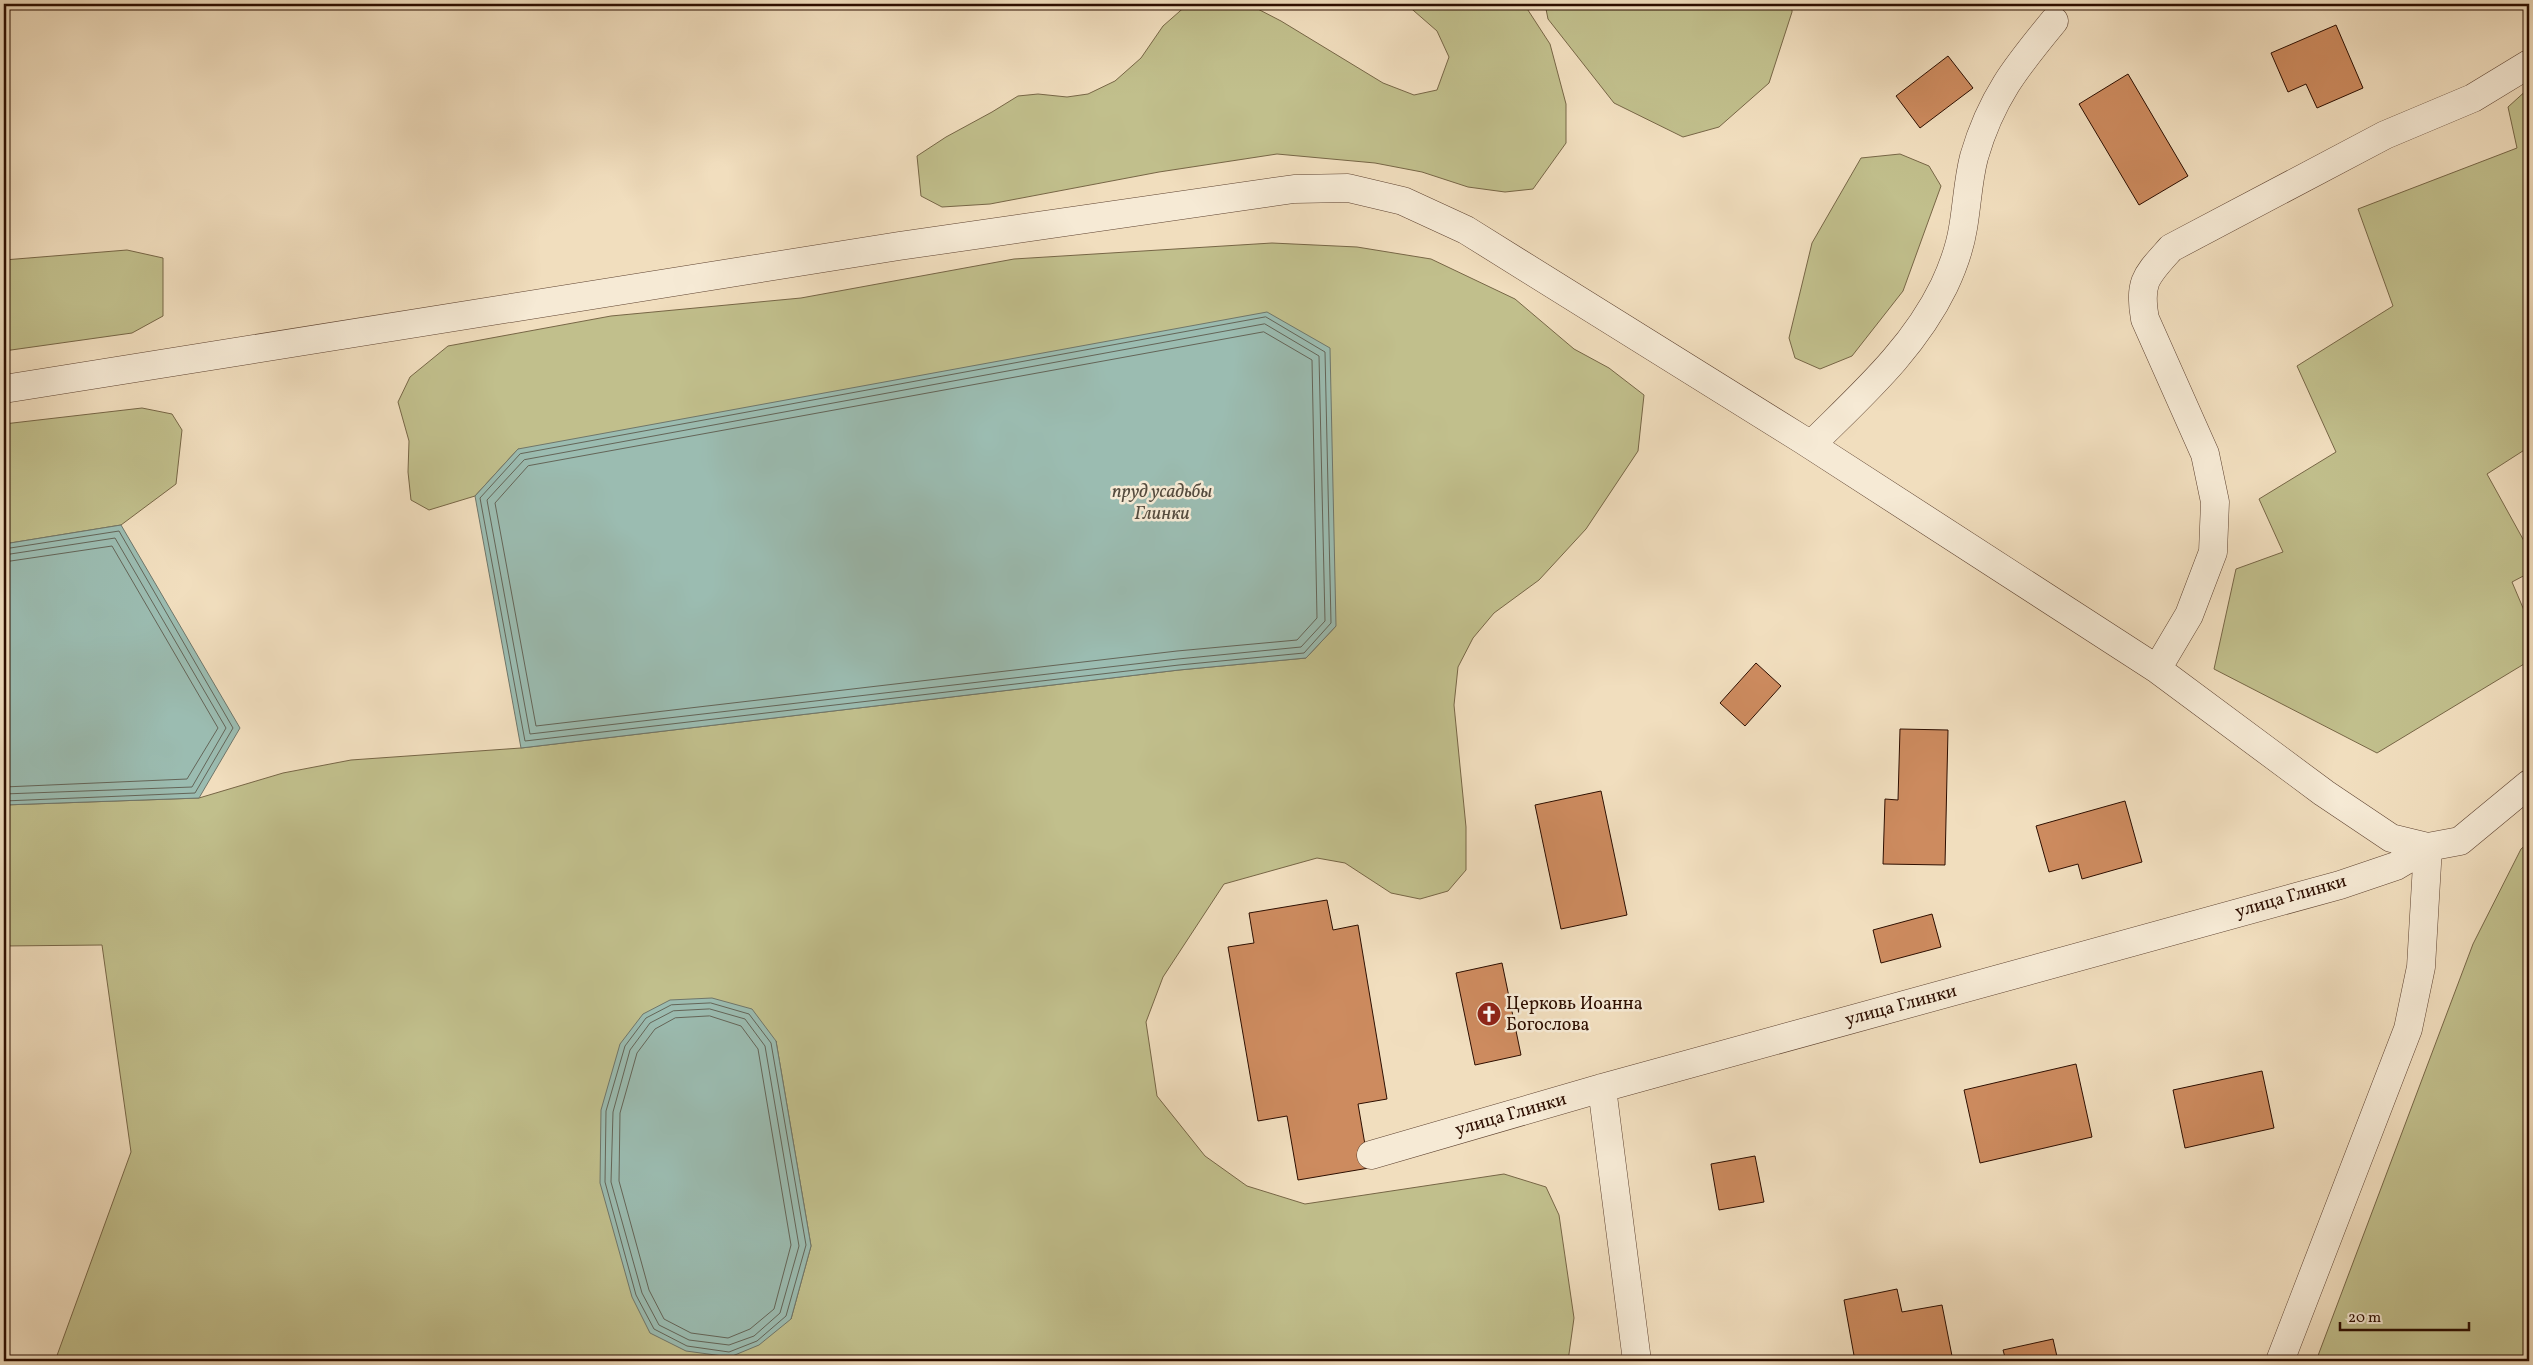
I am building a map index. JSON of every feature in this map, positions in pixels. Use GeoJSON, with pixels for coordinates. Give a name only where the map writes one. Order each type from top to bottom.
{"type":"FeatureCollection","features":[{"type":"Feature","properties":{"kind":"street"},"geometry":{"type":"LineString","coordinates":[[1811,445],[1898,358],[1926,321],[1945,284],[1963,231],[1974,159],[1988,114],[2013,72],[2054,21]]}},
{"type":"Feature","properties":{"kind":"street"},"geometry":{"type":"LineString","coordinates":[[2157,668],[2189,615],[2213,552],[2215,502],[2205,454],[2145,319],[2141,296],[2148,274],[2171,248],[2385,135],[2473,98],[2529,64]]}},
{"type":"Feature","properties":{"kind":"street"},"geometry":{"type":"LineString","coordinates":[[4,389],[909,245],[1294,188],[1348,188],[1403,201],[1466,230],[1811,445],[2157,668],[2324,793],[2391,838],[2428,847],[2460,841],[2529,784]]}},
{"type":"Feature","properties":{"kind":"street"},"geometry":{"type":"LineString","coordinates":[[2280,1361],[2408,1029],[2421,967],[2428,847]]}},
{"type":"Feature","properties":{"kind":"street","name":"улица Глинки"},"geometry":{"type":"LineString","coordinates":[[1371,1155],[1602,1088],[2340,885],[2396,866],[2428,847]]}},
{"type":"Feature","properties":{"kind":"street"},"geometry":{"type":"LineString","coordinates":[[1602,1088],[1637,1361]]}},
{"type":"Feature","properties":{"kind":"shaded area"},"geometry":{"type":"Polygon","coordinates":[[[1188,4],[1250,5],[1281,21],[1383,83],[1414,95],[1437,90],[1449,57],[1437,31],[1406,4],[1524,4],[1550,44],[1566,104],[1566,143],[1533,189],[1505,192],[1468,187],[1422,172],[1375,163],[1277,154],[1159,172],[990,204],[942,207],[921,196],[917,156],[946,137],[1018,96],[1038,94],[1067,97],[1088,94],[1115,81],[1141,58],[1163,26],[1188,4]]]}},
{"type":"Feature","properties":{"kind":"shaded area"},"geometry":{"type":"Polygon","coordinates":[[[1545,4],[1792,4],[1792,12],[1769,83],[1719,127],[1683,137],[1614,103],[1548,19],[1545,4]]]}},
{"type":"Feature","properties":{"kind":"shaded area"},"geometry":{"type":"Polygon","coordinates":[[[2529,88],[2529,447],[2487,474],[2529,550],[2529,573],[2512,582],[2529,622],[2529,661],[2377,753],[2214,669],[2236,569],[2283,552],[2259,499],[2336,452],[2297,366],[2393,306],[2358,209],[2517,148],[2508,107],[2529,88]]]}},
{"type":"Feature","properties":{"kind":"shaded area"},"geometry":{"type":"Polygon","coordinates":[[[1900,154],[1929,166],[1941,186],[1903,291],[1852,356],[1820,369],[1795,358],[1789,338],[1812,243],[1861,158],[1900,154]]]}},
{"type":"Feature","properties":{"kind":"shaded area"},"geometry":{"type":"Polygon","coordinates":[[[1272,243],[1357,247],[1431,259],[1515,299],[1574,349],[1609,368],[1644,395],[1638,451],[1586,529],[1539,580],[1494,613],[1473,638],[1458,667],[1454,705],[1466,827],[1466,870],[1448,891],[1420,899],[1391,893],[1345,863],[1317,858],[1224,884],[1163,977],[1146,1022],[1157,1096],[1205,1156],[1247,1186],[1305,1204],[1504,1174],[1546,1187],[1559,1215],[1574,1318],[1568,1361],[55,1361],[131,1152],[102,945],[4,946],[4,805],[199,798],[283,773],[351,760],[521,748],[1179,670],[1306,658],[1336,626],[518,449],[475,496],[429,510],[411,500],[408,472],[409,441],[398,402],[410,377],[448,346],[611,316],[801,298],[1014,259],[1272,243]],[[776,1041],[791,1319],[811,1246],[776,1041]]]}},
{"type":"Feature","properties":{"kind":"shaded area"},"geometry":{"type":"Polygon","coordinates":[[[127,250],[163,258],[163,316],[132,333],[4,351],[4,260],[127,250]]]}},
{"type":"Feature","properties":{"kind":"shaded area"},"geometry":{"type":"Polygon","coordinates":[[[142,408],[172,414],[182,430],[176,484],[121,525],[4,544],[4,424],[142,408]]]}},
{"type":"Feature","properties":{"kind":"shaded area"},"geometry":{"type":"Polygon","coordinates":[[[2529,842],[2529,1361],[2316,1361],[2473,944],[2521,849],[2529,842]]]}},
{"type":"Feature","properties":{"kind":"water","name":"пруд усадьбы Глинки"},"geometry":{"type":"Polygon","coordinates":[[[1267,312],[1330,348],[1336,626],[1306,658],[1179,670],[521,748],[475,496],[518,449],[1267,312]]]}},
{"type":"Feature","properties":{"kind":"water"},"geometry":{"type":"Polygon","coordinates":[[[121,525],[240,728],[199,798],[4,805],[4,544],[121,525]]]}},
{"type":"Feature","properties":{"kind":"water"},"geometry":{"type":"Polygon","coordinates":[[[712,998],[752,1009],[776,1041],[811,1246],[791,1319],[759,1345],[730,1357],[686,1351],[650,1333],[632,1297],[600,1183],[601,1110],[620,1044],[643,1014],[670,1000],[712,998]]]}},
{"type":"Feature","properties":{"kind":"building"},"geometry":{"type":"Polygon","coordinates":[[[2336,25],[2363,88],[2317,108],[2306,84],[2288,92],[2271,53],[2336,25]]]}},
{"type":"Feature","properties":{"kind":"building"},"geometry":{"type":"Polygon","coordinates":[[[1948,56],[1973,88],[1920,128],[1896,96],[1948,56]]]}},
{"type":"Feature","properties":{"kind":"building"},"geometry":{"type":"Polygon","coordinates":[[[2128,74],[2188,176],[2139,205],[2079,104],[2128,74]]]}},
{"type":"Feature","properties":{"kind":"building"},"geometry":{"type":"Polygon","coordinates":[[[1756,663],[1781,686],[1745,726],[1720,703],[1756,663]]]}},
{"type":"Feature","properties":{"kind":"building"},"geometry":{"type":"Polygon","coordinates":[[[1900,729],[1948,730],[1945,865],[1883,864],[1885,799],[1898,800],[1900,729]]]}},
{"type":"Feature","properties":{"kind":"building"},"geometry":{"type":"Polygon","coordinates":[[[1601,791],[1627,915],[1561,929],[1535,805],[1601,791]]]}},
{"type":"Feature","properties":{"kind":"building"},"geometry":{"type":"Polygon","coordinates":[[[2125,801],[2142,862],[2082,879],[2078,864],[2049,872],[2036,826],[2125,801]]]}},
{"type":"Feature","properties":{"kind":"building"},"geometry":{"type":"Polygon","coordinates":[[[1327,900],[1333,930],[1358,925],[1387,1099],[1358,1104],[1369,1168],[1298,1180],[1287,1116],[1258,1121],[1228,947],[1254,943],[1249,913],[1327,900]]]}},
{"type":"Feature","properties":{"kind":"building"},"geometry":{"type":"Polygon","coordinates":[[[1932,914],[1941,947],[1881,963],[1873,930],[1932,914]]]}},
{"type":"Feature","properties":{"kind":"building","name":"Церковь Иоанна Богослова"},"geometry":{"type":"Polygon","coordinates":[[[1502,963],[1521,1055],[1475,1065],[1456,973],[1502,963]]]}},
{"type":"Feature","properties":{"kind":"building"},"geometry":{"type":"Polygon","coordinates":[[[2076,1064],[2092,1137],[1980,1163],[1964,1090],[2076,1064]]]}},
{"type":"Feature","properties":{"kind":"building"},"geometry":{"type":"Polygon","coordinates":[[[2262,1071],[2274,1128],[2185,1148],[2173,1090],[2262,1071]]]}},
{"type":"Feature","properties":{"kind":"building"},"geometry":{"type":"Polygon","coordinates":[[[1755,1156],[1764,1202],[1719,1210],[1711,1164],[1755,1156]]]}},
{"type":"Feature","properties":{"kind":"building"},"geometry":{"type":"Polygon","coordinates":[[[1897,1289],[1902,1312],[1942,1305],[1953,1361],[1855,1361],[1844,1300],[1897,1289]]]}},
{"type":"Feature","properties":{"kind":"building"},"geometry":{"type":"Polygon","coordinates":[[[2053,1339],[2058,1361],[2006,1361],[2003,1350],[2053,1339]]]}},
{"type":"Feature","properties":{"kind":"place","name":"Церковь Иоанна Богослова"},"geometry":{"type":"Point","coordinates":[1489,1014]}}]}
